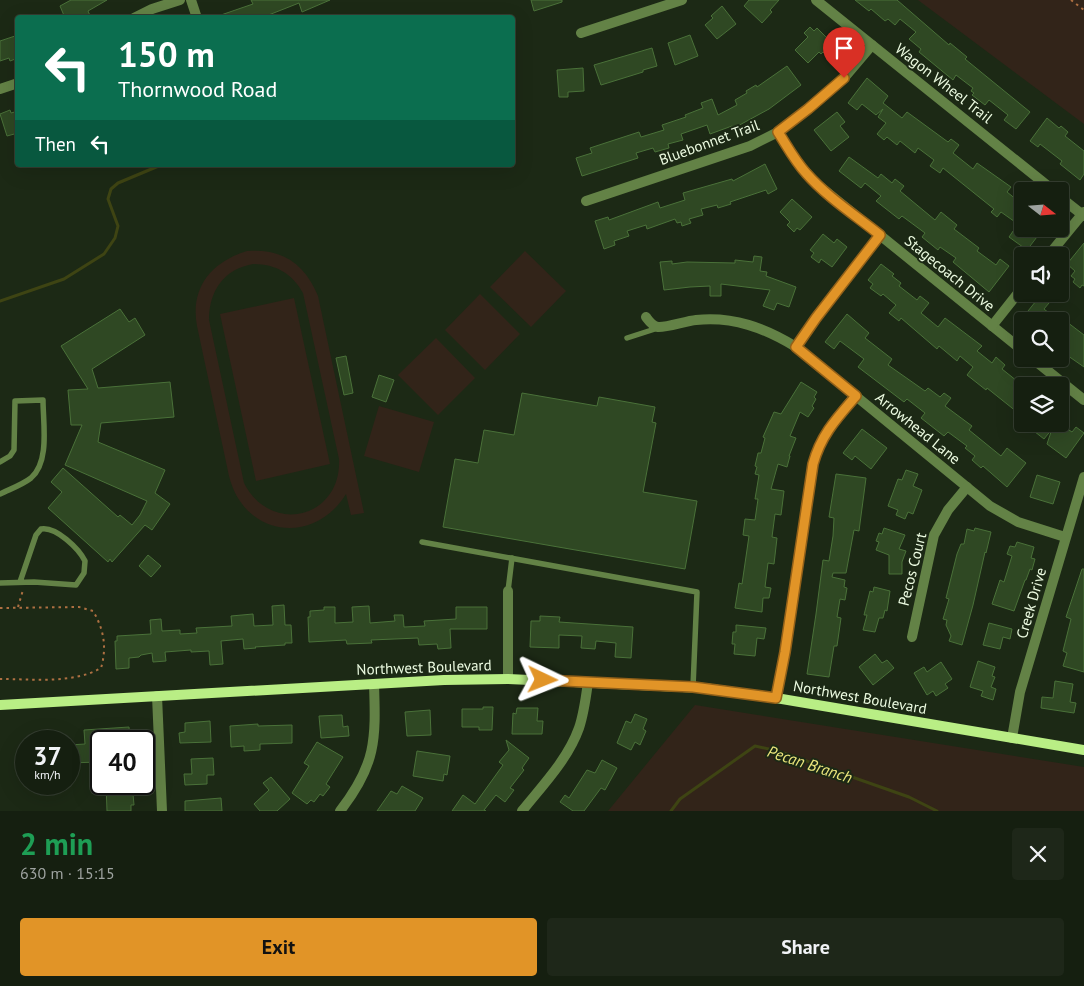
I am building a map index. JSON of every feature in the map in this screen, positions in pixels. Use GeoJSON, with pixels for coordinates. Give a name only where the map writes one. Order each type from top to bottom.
{"type":"FeatureCollection","features":[{"type":"Feature","properties":{"kind":"street"},"geometry":{"type":"LineString","coordinates":[[140,15],[180,0]]}},
{"type":"Feature","properties":{"kind":"street"},"geometry":{"type":"LineString","coordinates":[[191,0],[196,15]]}},
{"type":"Feature","properties":{"kind":"street"},"geometry":{"type":"LineString","coordinates":[[581,34],[682,0]]}},
{"type":"Feature","properties":{"kind":"street","name":"Wagon Wheel Trail"},"geometry":{"type":"LineString","coordinates":[[816,0],[1043,182]]}},
{"type":"Feature","properties":{"kind":"street","name":"Bluebonnet Trail"},"geometry":{"type":"LineString","coordinates":[[586,201],[750,146],[778,132],[844,78],[872,45]]}},
{"type":"Feature","properties":{"kind":"street"},"geometry":{"type":"LineString","coordinates":[[0,89],[15,84]]}},
{"type":"Feature","properties":{"kind":"street","name":"Stagecoach Drive"},"geometry":{"type":"LineString","coordinates":[[778,132],[804,172],[818,185],[1014,344]]}},
{"type":"Feature","properties":{"kind":"street"},"geometry":{"type":"LineString","coordinates":[[1056,247],[1083,214],[1069,204]]}},
{"type":"Feature","properties":{"kind":"street"},"geometry":{"type":"LineString","coordinates":[[796,347],[880,235]]}},
{"type":"Feature","properties":{"kind":"street"},"geometry":{"type":"LineString","coordinates":[[992,326],[1014,298]]}},
{"type":"Feature","properties":{"kind":"street"},"geometry":{"type":"LineString","coordinates":[[646,317],[653,325],[661,327]]}},
{"type":"Feature","properties":{"kind":"street","name":"Arrowhead Lane"},"geometry":{"type":"LineString","coordinates":[[661,327],[710,319],[738,322],[762,329],[796,347],[990,506],[1018,522],[1065,537]]}},
{"type":"Feature","properties":{"kind":"street"},"geometry":{"type":"LineString","coordinates":[[1043,367],[1084,400]]}},
{"type":"Feature","properties":{"kind":"street"},"geometry":{"type":"LineString","coordinates":[[776,698],[785,652],[816,451],[828,428],[856,396]]}},
{"type":"Feature","properties":{"kind":"street","name":"Creek Drive"},"geometry":{"type":"LineString","coordinates":[[1012,738],[1020,692],[1084,477]]}},
{"type":"Feature","properties":{"kind":"street","name":"Pecos Court"},"geometry":{"type":"LineString","coordinates":[[912,637],[934,535],[948,510],[966,487]]}},
{"type":"Feature","properties":{"kind":"street"},"geometry":{"type":"LineString","coordinates":[[508,592],[508,679]]}},
{"type":"Feature","properties":{"kind":"street","name":"Northwest Boulevard"},"geometry":{"type":"LineString","coordinates":[[0,705],[374,684],[508,679],[588,682],[693,687],[776,698],[1084,750]]}},
{"type":"Feature","properties":{"kind":"street"},"geometry":{"type":"LineString","coordinates":[[522,811],[552,774],[574,739],[580,726],[588,682]]}},
{"type":"Feature","properties":{"kind":"street"},"geometry":{"type":"LineString","coordinates":[[340,811],[356,790],[372,752],[375,731],[374,684]]}},
{"type":"Feature","properties":{"kind":"street"},"geometry":{"type":"LineString","coordinates":[[157,696],[162,811]]}},
{"type":"Feature","properties":{"kind":"lane"},"geometry":{"type":"LineString","coordinates":[[627,338],[661,327]]}},
{"type":"Feature","properties":{"kind":"lane"},"geometry":{"type":"LineString","coordinates":[[0,462],[10,456],[14,450],[15,401],[43,400],[44,452],[41,464],[31,478],[0,494]]}},
{"type":"Feature","properties":{"kind":"lane"},"geometry":{"type":"LineString","coordinates":[[0,583],[23,582],[76,585],[84,573],[85,562],[76,549],[56,531],[51,528],[41,529],[36,534],[23,582]]}},
{"type":"Feature","properties":{"kind":"lane"},"geometry":{"type":"LineString","coordinates":[[422,542],[697,592],[693,687]]}},
{"type":"Feature","properties":{"kind":"lane"},"geometry":{"type":"LineString","coordinates":[[508,592],[512,558]]}},
{"type":"Feature","properties":{"kind":"path"},"geometry":{"type":"LineString","coordinates":[[1071,0],[1084,10]]}},
{"type":"Feature","properties":{"kind":"path"},"geometry":{"type":"LineString","coordinates":[[18,607],[23,582]]}},
{"type":"Feature","properties":{"kind":"path"},"geometry":{"type":"LineString","coordinates":[[0,608],[79,607],[93,611],[101,624],[105,654],[101,668],[92,673],[70,678],[0,679]]}},
{"type":"Feature","properties":{"kind":"shaded area"},"geometry":{"type":"Polygon","coordinates":[[[918,0],[1084,0],[1084,124],[918,0]]]}},
{"type":"Feature","properties":{"kind":"shaded area"},"geometry":{"type":"Polygon","coordinates":[[[247,251],[271,252],[281,255],[299,267],[313,285],[318,296],[364,513],[351,515],[346,494],[332,511],[316,522],[299,527],[281,527],[264,522],[249,512],[237,496],[229,476],[197,326],[196,312],[200,288],[206,278],[223,262],[247,251]],[[261,264],[243,267],[226,276],[215,291],[209,320],[244,483],[256,500],[271,510],[287,514],[303,513],[317,506],[329,495],[337,479],[339,459],[303,293],[288,275],[276,268],[261,264]]]}},
{"type":"Feature","properties":{"kind":"shaded area"},"geometry":{"type":"Polygon","coordinates":[[[525,251],[566,291],[531,327],[490,287],[525,251]]]}},
{"type":"Feature","properties":{"kind":"shaded area"},"geometry":{"type":"Polygon","coordinates":[[[480,294],[520,334],[485,370],[445,330],[480,294]]]}},
{"type":"Feature","properties":{"kind":"shaded area"},"geometry":{"type":"Polygon","coordinates":[[[294,298],[330,464],[256,481],[220,314],[294,298]]]}},
{"type":"Feature","properties":{"kind":"shaded area"},"geometry":{"type":"Polygon","coordinates":[[[436,338],[475,378],[438,415],[398,375],[436,338]]]}},
{"type":"Feature","properties":{"kind":"shaded area"},"geometry":{"type":"Polygon","coordinates":[[[379,406],[434,422],[419,472],[364,456],[379,406]]]}},
{"type":"Feature","properties":{"kind":"shaded area"},"geometry":{"type":"Polygon","coordinates":[[[695,705],[1084,767],[1084,811],[608,811],[695,705]]]}},
{"type":"Feature","properties":{"kind":"building"},"geometry":{"type":"Polygon","coordinates":[[[71,0],[107,0],[88,11],[90,15],[64,15],[60,6],[71,0]]]}},
{"type":"Feature","properties":{"kind":"building"},"geometry":{"type":"Polygon","coordinates":[[[251,0],[330,0],[302,12],[299,3],[269,15],[221,15],[253,4],[251,0]]]}},
{"type":"Feature","properties":{"kind":"building"},"geometry":{"type":"Polygon","coordinates":[[[531,0],[562,0],[562,2],[534,11],[531,0]]]}},
{"type":"Feature","properties":{"kind":"building"},"geometry":{"type":"Polygon","coordinates":[[[749,0],[779,0],[770,10],[772,12],[762,23],[744,6],[749,0]]]}},
{"type":"Feature","properties":{"kind":"building"},"geometry":{"type":"Polygon","coordinates":[[[855,0],[897,0],[1030,112],[1016,129],[1004,120],[1008,115],[989,100],[985,105],[972,95],[974,93],[971,91],[973,88],[956,75],[953,80],[919,52],[921,49],[909,39],[916,32],[900,19],[895,25],[888,19],[885,21],[871,9],[869,11],[855,0]]]}},
{"type":"Feature","properties":{"kind":"building"},"geometry":{"type":"Polygon","coordinates":[[[722,6],[736,24],[717,39],[705,25],[713,18],[711,16],[722,6]]]}},
{"type":"Feature","properties":{"kind":"building"},"geometry":{"type":"Polygon","coordinates":[[[810,27],[814,31],[817,28],[837,48],[828,57],[823,52],[821,54],[819,52],[808,63],[795,50],[808,37],[804,33],[810,27]]]}},
{"type":"Feature","properties":{"kind":"building"},"geometry":{"type":"Polygon","coordinates":[[[690,35],[698,56],[675,65],[668,43],[690,35]]]}},
{"type":"Feature","properties":{"kind":"building"},"geometry":{"type":"Polygon","coordinates":[[[15,36],[15,59],[10,61],[9,58],[0,61],[0,41],[15,36]]]}},
{"type":"Feature","properties":{"kind":"building"},"geometry":{"type":"Polygon","coordinates":[[[652,48],[657,66],[601,85],[594,65],[652,48]]]}},
{"type":"Feature","properties":{"kind":"building"},"geometry":{"type":"Polygon","coordinates":[[[787,66],[801,85],[769,109],[734,128],[732,126],[710,134],[707,125],[681,134],[683,140],[668,144],[669,148],[655,152],[653,148],[636,153],[638,158],[582,176],[576,158],[592,153],[590,148],[639,132],[641,137],[664,130],[662,125],[686,117],[685,115],[703,108],[701,103],[712,99],[718,115],[737,105],[735,100],[747,93],[746,91],[756,85],[757,87],[787,66]]]}},
{"type":"Feature","properties":{"kind":"building"},"geometry":{"type":"Polygon","coordinates":[[[583,68],[584,91],[568,92],[568,97],[559,97],[557,70],[583,68]]]}},
{"type":"Feature","properties":{"kind":"building"},"geometry":{"type":"Polygon","coordinates":[[[867,78],[888,96],[883,103],[902,118],[907,112],[948,142],[951,139],[959,145],[953,153],[973,169],[977,163],[1011,187],[1007,192],[1014,198],[1014,221],[1001,212],[997,217],[991,212],[994,209],[943,168],[940,173],[930,166],[934,160],[918,148],[915,153],[900,141],[897,145],[887,137],[884,140],[877,134],[886,123],[878,117],[883,109],[876,115],[862,104],[857,110],[848,103],[867,78]]]}},
{"type":"Feature","properties":{"kind":"building"},"geometry":{"type":"Polygon","coordinates":[[[10,110],[11,113],[15,112],[15,134],[7,136],[0,114],[10,110]]]}},
{"type":"Feature","properties":{"kind":"building"},"geometry":{"type":"Polygon","coordinates":[[[837,112],[845,122],[840,126],[849,137],[831,151],[814,130],[837,112]]]}},
{"type":"Feature","properties":{"kind":"building"},"geometry":{"type":"Polygon","coordinates":[[[1047,118],[1059,128],[1061,126],[1068,132],[1065,136],[1084,151],[1084,174],[1080,180],[1060,164],[1062,161],[1040,144],[1038,147],[1030,141],[1047,118]]]}},
{"type":"Feature","properties":{"kind":"building"},"geometry":{"type":"Polygon","coordinates":[[[849,157],[878,178],[881,174],[892,183],[895,179],[904,186],[900,191],[935,220],[941,212],[957,225],[954,229],[979,248],[977,251],[996,265],[1000,259],[1009,266],[989,292],[953,262],[956,258],[940,247],[938,250],[922,237],[925,233],[902,216],[899,219],[876,201],[881,196],[865,183],[861,188],[839,171],[849,157]]]}},
{"type":"Feature","properties":{"kind":"building"},"geometry":{"type":"Polygon","coordinates":[[[765,164],[777,189],[768,194],[766,190],[718,208],[717,205],[701,209],[703,215],[689,219],[691,223],[682,226],[681,222],[677,223],[675,219],[647,229],[646,225],[627,231],[629,236],[614,241],[615,245],[604,249],[595,221],[608,217],[609,220],[658,202],[660,208],[685,200],[683,193],[732,179],[733,181],[765,164]]]}},
{"type":"Feature","properties":{"kind":"building"},"geometry":{"type":"Polygon","coordinates":[[[792,199],[812,217],[800,230],[797,228],[794,232],[787,225],[790,222],[780,212],[792,199]]]}},
{"type":"Feature","properties":{"kind":"building"},"geometry":{"type":"Polygon","coordinates":[[[1014,230],[1014,238],[1036,238],[1029,247],[1023,247],[1009,237],[1014,230]]]}},
{"type":"Feature","properties":{"kind":"building"},"geometry":{"type":"Polygon","coordinates":[[[823,234],[834,243],[837,239],[847,247],[832,267],[821,259],[819,263],[811,257],[814,253],[810,250],[823,234]]]}},
{"type":"Feature","properties":{"kind":"building"},"geometry":{"type":"Polygon","coordinates":[[[1084,243],[1084,286],[1082,285],[1080,288],[1073,282],[1075,279],[1071,276],[1075,271],[1069,266],[1069,262],[1084,243]]]}},
{"type":"Feature","properties":{"kind":"building"},"geometry":{"type":"Polygon","coordinates":[[[754,256],[762,257],[760,271],[767,272],[766,276],[796,287],[789,307],[777,303],[774,310],[763,306],[770,290],[721,284],[721,296],[710,296],[710,286],[664,290],[660,262],[672,261],[672,264],[687,262],[735,263],[735,260],[753,262],[754,256]]]}},
{"type":"Feature","properties":{"kind":"building"},"geometry":{"type":"Polygon","coordinates":[[[881,264],[894,274],[892,276],[901,283],[899,286],[917,300],[920,296],[929,303],[921,313],[938,327],[945,318],[982,346],[977,351],[992,363],[996,357],[1005,365],[1002,369],[1014,379],[1014,410],[967,375],[973,367],[960,356],[957,361],[939,346],[937,349],[901,318],[899,321],[889,313],[896,305],[883,294],[881,296],[870,288],[873,284],[868,280],[881,264]]]}},
{"type":"Feature","properties":{"kind":"building"},"geometry":{"type":"Polygon","coordinates":[[[1035,302],[1049,303],[1044,309],[1048,312],[1027,312],[1035,302]]]}},
{"type":"Feature","properties":{"kind":"building"},"geometry":{"type":"Polygon","coordinates":[[[120,309],[129,322],[135,318],[145,335],[92,369],[98,388],[170,382],[174,417],[101,423],[98,442],[165,470],[155,493],[170,504],[152,530],[145,525],[112,562],[110,559],[108,562],[48,508],[62,492],[51,482],[63,468],[118,517],[120,515],[132,525],[147,501],[65,465],[82,425],[71,425],[68,390],[88,389],[61,346],[120,309]]]}},
{"type":"Feature","properties":{"kind":"building"},"geometry":{"type":"Polygon","coordinates":[[[847,314],[869,333],[865,338],[892,359],[888,365],[925,391],[928,388],[940,397],[944,393],[951,398],[945,406],[972,426],[969,430],[1001,456],[1007,448],[1026,463],[1007,487],[983,466],[981,468],[972,460],[975,456],[965,448],[967,446],[948,432],[944,436],[921,418],[925,413],[907,399],[904,402],[858,367],[864,359],[840,341],[834,349],[825,342],[847,314]]]}},
{"type":"Feature","properties":{"kind":"building"},"geometry":{"type":"Polygon","coordinates":[[[1069,324],[1084,335],[1084,367],[1069,357],[1069,324]]]}},
{"type":"Feature","properties":{"kind":"building"},"geometry":{"type":"Polygon","coordinates":[[[346,356],[353,393],[344,395],[336,358],[346,356]]]}},
{"type":"Feature","properties":{"kind":"building"},"geometry":{"type":"Polygon","coordinates":[[[379,375],[394,380],[386,402],[372,397],[379,375]]]}},
{"type":"Feature","properties":{"kind":"building"},"geometry":{"type":"Polygon","coordinates":[[[801,382],[817,392],[814,397],[816,399],[812,406],[814,408],[808,417],[800,412],[790,436],[796,438],[787,467],[778,464],[771,489],[784,491],[781,515],[775,514],[772,537],[777,538],[774,564],[768,563],[765,587],[771,588],[769,598],[763,598],[762,612],[735,608],[739,583],[742,584],[749,536],[743,535],[745,519],[755,520],[758,499],[755,499],[759,475],[755,474],[757,467],[755,466],[758,453],[761,453],[765,438],[763,437],[774,412],[781,414],[801,382]]]}},
{"type":"Feature","properties":{"kind":"building"},"geometry":{"type":"Polygon","coordinates":[[[522,393],[597,406],[599,397],[655,407],[652,422],[656,423],[643,492],[697,501],[685,569],[443,527],[455,459],[478,463],[484,430],[514,435],[522,393]]]}},
{"type":"Feature","properties":{"kind":"building"},"geometry":{"type":"Polygon","coordinates":[[[1076,427],[1084,433],[1066,458],[1047,444],[1051,432],[1069,432],[1069,430],[1072,432],[1076,427]]]}},
{"type":"Feature","properties":{"kind":"building"},"geometry":{"type":"Polygon","coordinates":[[[862,429],[887,448],[871,469],[855,456],[852,460],[843,453],[862,429]]]}},
{"type":"Feature","properties":{"kind":"building"},"geometry":{"type":"Polygon","coordinates":[[[1035,432],[1050,432],[1044,439],[1035,432]]]}},
{"type":"Feature","properties":{"kind":"building"},"geometry":{"type":"Polygon","coordinates":[[[906,470],[918,474],[913,486],[922,490],[913,514],[908,512],[905,519],[896,515],[898,510],[888,506],[898,479],[902,480],[906,470]]]}},
{"type":"Feature","properties":{"kind":"building"},"geometry":{"type":"Polygon","coordinates":[[[836,474],[866,478],[859,531],[854,530],[846,573],[833,573],[832,577],[845,580],[844,587],[847,588],[845,600],[840,599],[837,617],[841,618],[837,646],[834,646],[829,677],[807,674],[823,560],[829,561],[833,536],[834,518],[829,517],[836,474]]]}},
{"type":"Feature","properties":{"kind":"building"},"geometry":{"type":"Polygon","coordinates":[[[1037,475],[1060,482],[1053,504],[1030,497],[1037,475]]]}},
{"type":"Feature","properties":{"kind":"building"},"geometry":{"type":"Polygon","coordinates":[[[884,528],[905,535],[899,549],[906,551],[902,562],[902,574],[889,574],[889,555],[876,550],[879,542],[876,541],[879,533],[882,534],[884,528]]]}},
{"type":"Feature","properties":{"kind":"building"},"geometry":{"type":"Polygon","coordinates":[[[975,528],[991,532],[962,645],[949,641],[951,636],[946,625],[947,620],[943,619],[949,599],[946,598],[957,554],[961,544],[964,544],[967,529],[974,531],[975,528]]]}},
{"type":"Feature","properties":{"kind":"building"},"geometry":{"type":"Polygon","coordinates":[[[1017,542],[1034,547],[1031,558],[1035,559],[1014,611],[992,604],[1000,580],[1004,582],[1012,556],[1007,554],[1010,546],[1015,547],[1017,542]]]}},
{"type":"Feature","properties":{"kind":"building"},"geometry":{"type":"Polygon","coordinates":[[[148,555],[161,566],[151,577],[139,566],[148,555]]]}},
{"type":"Feature","properties":{"kind":"building"},"geometry":{"type":"Polygon","coordinates":[[[1082,569],[1084,569],[1084,672],[1063,666],[1067,653],[1063,651],[1071,619],[1066,617],[1082,569]]]}},
{"type":"Feature","properties":{"kind":"building"},"geometry":{"type":"Polygon","coordinates":[[[874,587],[890,591],[887,611],[885,610],[883,618],[879,618],[875,632],[863,630],[867,615],[864,615],[870,591],[873,592],[874,587]]]}},
{"type":"Feature","properties":{"kind":"building"},"geometry":{"type":"Polygon","coordinates":[[[284,605],[285,625],[291,625],[292,643],[244,649],[243,639],[221,641],[223,664],[210,665],[209,651],[191,652],[191,650],[165,652],[166,661],[153,662],[152,653],[129,658],[129,668],[116,669],[115,641],[117,641],[117,636],[151,634],[150,620],[161,619],[162,631],[180,630],[180,634],[197,633],[196,628],[232,626],[231,616],[253,614],[254,626],[273,625],[272,606],[284,605]]]}},
{"type":"Feature","properties":{"kind":"building"},"geometry":{"type":"Polygon","coordinates":[[[369,606],[370,623],[395,621],[394,615],[403,615],[404,627],[425,626],[424,621],[456,619],[456,607],[487,607],[487,629],[450,629],[451,648],[438,649],[437,644],[419,645],[418,638],[371,640],[372,643],[347,644],[346,640],[309,642],[308,617],[310,617],[310,611],[324,610],[324,607],[335,607],[335,623],[353,622],[352,607],[369,606]]]}},
{"type":"Feature","properties":{"kind":"building"},"geometry":{"type":"Polygon","coordinates":[[[540,616],[560,617],[559,622],[633,627],[631,658],[615,657],[616,643],[596,641],[595,649],[581,648],[582,636],[559,635],[559,648],[530,647],[531,621],[540,621],[540,616]]]}},
{"type":"Feature","properties":{"kind":"building"},"geometry":{"type":"Polygon","coordinates":[[[989,623],[1012,629],[1010,639],[1003,637],[1000,649],[983,645],[989,623]]]}},
{"type":"Feature","properties":{"kind":"building"},"geometry":{"type":"Polygon","coordinates":[[[736,625],[766,628],[764,639],[757,638],[755,656],[734,654],[735,644],[732,644],[736,625]]]}},
{"type":"Feature","properties":{"kind":"building"},"geometry":{"type":"Polygon","coordinates":[[[875,654],[882,663],[887,660],[894,668],[873,685],[859,667],[875,654]]]}},
{"type":"Feature","properties":{"kind":"building"},"geometry":{"type":"Polygon","coordinates":[[[978,661],[995,667],[992,676],[995,677],[991,687],[996,689],[993,700],[981,696],[983,691],[970,687],[978,661]]]}},
{"type":"Feature","properties":{"kind":"building"},"geometry":{"type":"Polygon","coordinates":[[[941,662],[952,679],[945,684],[948,688],[936,696],[933,691],[927,695],[914,673],[924,667],[927,672],[941,662]]]}},
{"type":"Feature","properties":{"kind":"building"},"geometry":{"type":"Polygon","coordinates":[[[1055,681],[1073,684],[1070,702],[1076,703],[1074,713],[1041,708],[1042,697],[1053,698],[1055,681]]]}},
{"type":"Feature","properties":{"kind":"building"},"geometry":{"type":"Polygon","coordinates":[[[483,707],[493,707],[492,730],[479,730],[479,727],[462,727],[462,709],[483,709],[483,707]]]}},
{"type":"Feature","properties":{"kind":"building"},"geometry":{"type":"Polygon","coordinates":[[[517,708],[538,708],[537,721],[543,721],[542,734],[512,734],[513,713],[516,714],[517,708]]]}},
{"type":"Feature","properties":{"kind":"building"},"geometry":{"type":"Polygon","coordinates":[[[430,710],[431,735],[407,736],[405,712],[430,710]]]}},
{"type":"Feature","properties":{"kind":"building"},"geometry":{"type":"Polygon","coordinates":[[[635,714],[647,719],[643,729],[646,731],[640,745],[635,742],[631,750],[617,743],[626,721],[631,723],[635,714]]]}},
{"type":"Feature","properties":{"kind":"building"},"geometry":{"type":"Polygon","coordinates":[[[342,715],[343,727],[348,726],[349,736],[321,738],[319,716],[342,715]]]}},
{"type":"Feature","properties":{"kind":"building"},"geometry":{"type":"Polygon","coordinates":[[[210,721],[211,742],[180,743],[179,733],[185,732],[185,723],[210,721]]]}},
{"type":"Feature","properties":{"kind":"building"},"geometry":{"type":"Polygon","coordinates":[[[258,724],[258,726],[292,725],[292,743],[260,744],[260,750],[244,751],[244,746],[231,747],[230,726],[258,724]]]}},
{"type":"Feature","properties":{"kind":"building"},"geometry":{"type":"Polygon","coordinates":[[[129,727],[129,730],[90,730],[90,762],[80,763],[80,744],[85,744],[84,730],[129,727]]]}},
{"type":"Feature","properties":{"kind":"building"},"geometry":{"type":"Polygon","coordinates":[[[506,740],[529,758],[522,768],[524,770],[510,788],[514,790],[505,802],[496,795],[484,810],[486,811],[452,811],[463,795],[475,804],[503,765],[499,762],[509,750],[506,740]]]}},
{"type":"Feature","properties":{"kind":"building"},"geometry":{"type":"Polygon","coordinates":[[[317,742],[343,757],[326,784],[330,787],[323,796],[320,794],[314,802],[311,800],[307,804],[292,793],[309,766],[304,763],[317,742]]]}},
{"type":"Feature","properties":{"kind":"building"},"geometry":{"type":"Polygon","coordinates":[[[417,751],[450,756],[447,775],[444,774],[443,781],[413,776],[417,751]]]}},
{"type":"Feature","properties":{"kind":"building"},"geometry":{"type":"Polygon","coordinates":[[[213,758],[214,775],[207,775],[207,784],[185,785],[184,774],[192,774],[191,759],[213,758]]]}},
{"type":"Feature","properties":{"kind":"building"},"geometry":{"type":"Polygon","coordinates":[[[602,760],[617,768],[605,790],[601,788],[584,811],[573,811],[560,802],[565,795],[569,798],[587,770],[595,773],[602,760]]]}},
{"type":"Feature","properties":{"kind":"building"},"geometry":{"type":"Polygon","coordinates":[[[271,777],[290,799],[277,811],[260,811],[254,804],[269,790],[263,783],[271,777]]]}},
{"type":"Feature","properties":{"kind":"building"},"geometry":{"type":"Polygon","coordinates":[[[402,786],[423,798],[415,811],[377,811],[391,791],[397,794],[402,786]]]}},
{"type":"Feature","properties":{"kind":"building"},"geometry":{"type":"Polygon","coordinates":[[[106,795],[133,795],[134,805],[131,805],[131,811],[107,811],[106,795]]]}},
{"type":"Feature","properties":{"kind":"building"},"geometry":{"type":"Polygon","coordinates":[[[221,798],[222,811],[185,811],[185,801],[221,798]]]}},
{"type":"Feature","properties":{"kind":"waterway"},"geometry":{"type":"LineString","coordinates":[[0,301],[64,279],[104,254],[115,238],[118,226],[108,199],[111,189],[118,183],[156,167]]}},
{"type":"Feature","properties":{"kind":"waterway","name":"Pecan Branch"},"geometry":{"type":"LineString","coordinates":[[671,811],[680,799],[755,746],[778,751],[909,797],[937,811]]}},
{"type":"Feature","properties":{"kind":"route"},"geometry":{"type":"LineString","coordinates":[[543,680],[693,687],[776,698],[785,652],[810,478],[816,451],[828,428],[856,396],[796,347],[880,235],[804,172],[778,132],[844,78]]}}]}
